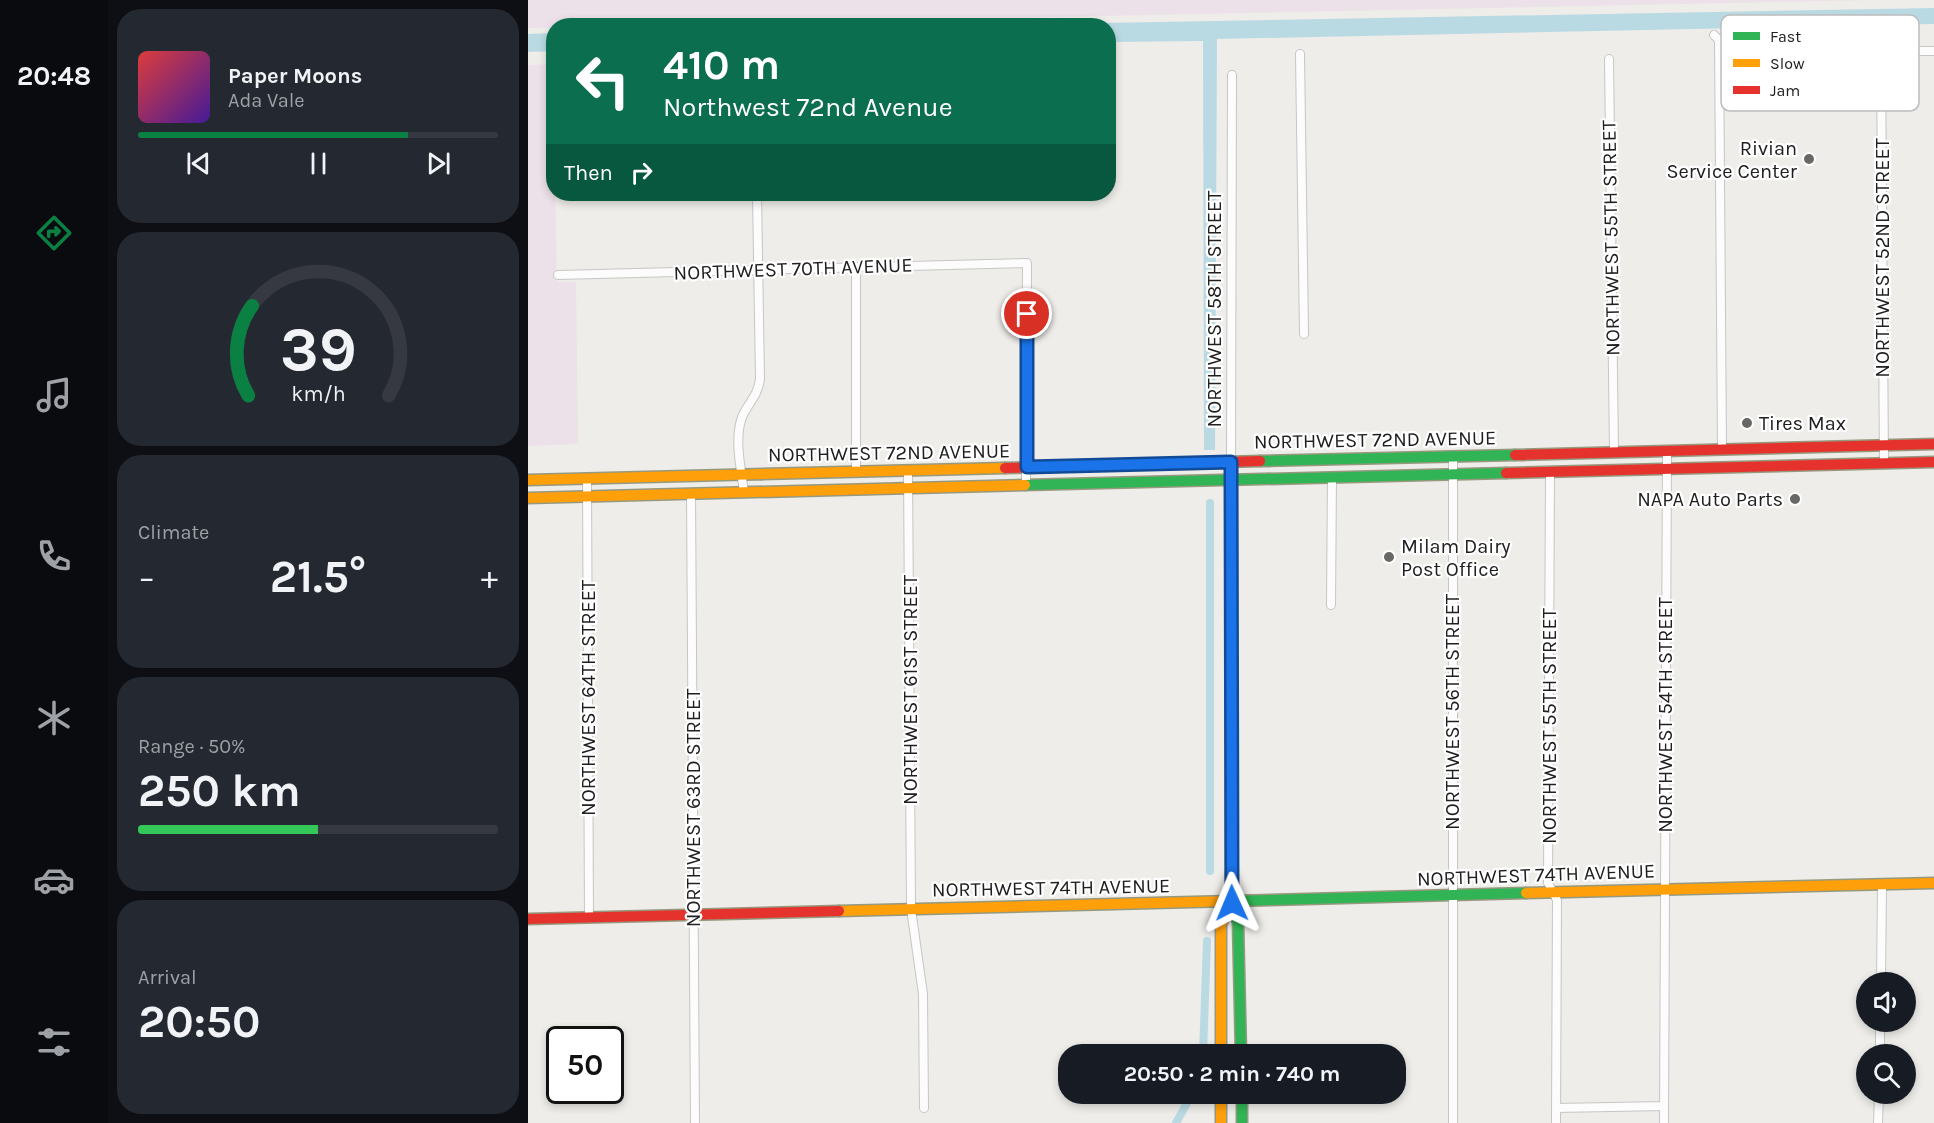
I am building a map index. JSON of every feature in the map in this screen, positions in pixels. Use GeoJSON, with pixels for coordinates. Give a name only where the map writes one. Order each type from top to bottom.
{"type":"FeatureCollection","features":[{"type":"Feature","properties":{"kind":"main road","name":"NORTHWEST 72ND AVENUE"},"geometry":{"type":"LineString","coordinates":[[528,480],[1934,444]]}},
{"type":"Feature","properties":{"kind":"main road","name":"NORTHWEST 58TH STREET"},"geometry":{"type":"LineString","coordinates":[[1231,462],[1232,903],[1238,923],[1241,1044]]}},
{"type":"Feature","properties":{"kind":"main road","name":"NORTHWEST 72ND AVENUE"},"geometry":{"type":"LineString","coordinates":[[528,498],[1934,462]]}},
{"type":"Feature","properties":{"kind":"main road","name":"NORTHWEST 74TH AVENUE"},"geometry":{"type":"LineString","coordinates":[[528,919],[1016,905],[1232,903],[1552,892],[1934,883]]}},
{"type":"Feature","properties":{"kind":"main road","name":"NORTHWEST 58TH STREET"},"geometry":{"type":"LineString","coordinates":[[1221,1044],[1221,924],[1232,903]]}},
{"type":"Feature","properties":{"kind":"main road"},"geometry":{"type":"LineString","coordinates":[[1221,1104],[1221,1123]]}},
{"type":"Feature","properties":{"kind":"main road"},"geometry":{"type":"LineString","coordinates":[[1242,1104],[1242,1123]]}},
{"type":"Feature","properties":{"kind":"street"},"geometry":{"type":"LineString","coordinates":[[1714,35],[1719,40],[1722,449]]}},
{"type":"Feature","properties":{"kind":"street"},"geometry":{"type":"LineString","coordinates":[[1300,54],[1304,334]]}},
{"type":"Feature","properties":{"kind":"street","name":"NORTHWEST 55TH STREET"},"geometry":{"type":"LineString","coordinates":[[1609,59],[1614,452]]}},
{"type":"Feature","properties":{"kind":"street","name":"NORTHWEST 58TH STREET"},"geometry":{"type":"LineString","coordinates":[[1231,462],[1232,75]]}},
{"type":"Feature","properties":{"kind":"street","name":"NORTHWEST 52ND STREET"},"geometry":{"type":"LineString","coordinates":[[1881,111],[1884,463]]}},
{"type":"Feature","properties":{"kind":"street"},"geometry":{"type":"LineString","coordinates":[[744,492],[739,463],[741,422],[755,399],[760,380],[758,201]]}},
{"type":"Feature","properties":{"kind":"street","name":"NORTHWEST 70TH AVENUE"},"geometry":{"type":"LineString","coordinates":[[558,275],[1027,263],[1027,467]]}},
{"type":"Feature","properties":{"kind":"street"},"geometry":{"type":"LineString","coordinates":[[856,267],[856,472]]}},
{"type":"Feature","properties":{"kind":"street","name":"NORTHWEST 54TH STREET"},"geometry":{"type":"LineString","coordinates":[[1664,1123],[1667,451]]}},
{"type":"Feature","properties":{"kind":"street","name":"NORTHWEST 56TH STREET"},"geometry":{"type":"LineString","coordinates":[[1453,456],[1453,1123]]}},
{"type":"Feature","properties":{"kind":"street"},"geometry":{"type":"LineString","coordinates":[[1026,485],[1027,467]]}},
{"type":"Feature","properties":{"kind":"street","name":"NORTHWEST 61ST STREET"},"geometry":{"type":"LineString","coordinates":[[908,471],[911,909],[923,994],[924,1108]]}},
{"type":"Feature","properties":{"kind":"street","name":"NORTHWEST 55TH STREET"},"geometry":{"type":"LineString","coordinates":[[1550,471],[1548,883],[1557,900],[1556,1123]]}},
{"type":"Feature","properties":{"kind":"street"},"geometry":{"type":"LineString","coordinates":[[1331,606],[1332,477]]}},
{"type":"Feature","properties":{"kind":"street","name":"NORTHWEST 64TH STREET"},"geometry":{"type":"LineString","coordinates":[[587,479],[589,917]]}},
{"type":"Feature","properties":{"kind":"street","name":"NORTHWEST 63RD STREET"},"geometry":{"type":"LineString","coordinates":[[691,493],[695,1123]]}},
{"type":"Feature","properties":{"kind":"street"},"geometry":{"type":"LineString","coordinates":[[1881,972],[1882,884]]}},
{"type":"Feature","properties":{"kind":"street"},"geometry":{"type":"LineString","coordinates":[[1878,1123],[1879,1104]]}},
{"type":"Feature","properties":{"kind":"street"},"geometry":{"type":"LineString","coordinates":[[1556,1108],[1664,1106]]}},
{"type":"Feature","properties":{"kind":"shaded area"},"geometry":{"type":"Polygon","coordinates":[[[528,0],[1872,0],[1008,18],[546,18],[546,28],[528,28],[528,0]]]}},
{"type":"Feature","properties":{"kind":"shaded area"},"geometry":{"type":"Polygon","coordinates":[[[546,64],[546,201],[556,201],[557,282],[576,282],[578,444],[528,446],[528,65],[546,64]]]}},
{"type":"Feature","properties":{"kind":"water"},"geometry":{"type":"Polygon","coordinates":[[[1934,8],[1934,24],[1919,24],[1919,15],[1721,15],[1721,28],[1217,39],[1215,450],[1204,450],[1203,41],[1116,42],[1116,23],[1934,8]]]}},
{"type":"Feature","properties":{"kind":"water"},"geometry":{"type":"Polygon","coordinates":[[[546,33],[546,51],[528,52],[528,34],[546,33]]]}},
{"type":"Feature","properties":{"kind":"waterway"},"geometry":{"type":"LineString","coordinates":[[1210,503],[1210,871]]}},
{"type":"Feature","properties":{"kind":"waterway"},"geometry":{"type":"LineString","coordinates":[[1203,1044],[1207,941]]}},
{"type":"Feature","properties":{"kind":"waterway"},"geometry":{"type":"LineString","coordinates":[[1176,1123],[1186,1104]]}},
{"type":"Feature","properties":{"kind":"traffic: fast"},"geometry":{"type":"LineString","coordinates":[[1260,461],[1515,455]]}},
{"type":"Feature","properties":{"kind":"traffic: fast"},"geometry":{"type":"LineString","coordinates":[[1025,485],[1506,473]]}},
{"type":"Feature","properties":{"kind":"traffic: fast"},"geometry":{"type":"LineString","coordinates":[[1231,730],[1231,881],[1232,903],[1238,923],[1241,1044]]}},
{"type":"Feature","properties":{"kind":"traffic: fast"},"geometry":{"type":"LineString","coordinates":[[1232,901],[1526,893]]}},
{"type":"Feature","properties":{"kind":"traffic: fast"},"geometry":{"type":"LineString","coordinates":[[1242,1104],[1242,1123]]}},
{"type":"Feature","properties":{"kind":"traffic: slow"},"geometry":{"type":"LineString","coordinates":[[528,480],[1005,468]]}},
{"type":"Feature","properties":{"kind":"traffic: slow"},"geometry":{"type":"LineString","coordinates":[[528,498],[1025,485]]}},
{"type":"Feature","properties":{"kind":"traffic: slow"},"geometry":{"type":"LineString","coordinates":[[1526,893],[1934,883]]}},
{"type":"Feature","properties":{"kind":"traffic: slow"},"geometry":{"type":"LineString","coordinates":[[839,911],[1232,901]]}},
{"type":"Feature","properties":{"kind":"traffic: slow"},"geometry":{"type":"LineString","coordinates":[[1221,1044],[1221,924],[1232,903]]}},
{"type":"Feature","properties":{"kind":"traffic: slow"},"geometry":{"type":"LineString","coordinates":[[1221,1104],[1221,1123]]}},
{"type":"Feature","properties":{"kind":"traffic: jam"},"geometry":{"type":"LineString","coordinates":[[1515,455],[1934,444]]}},
{"type":"Feature","properties":{"kind":"traffic: jam"},"geometry":{"type":"LineString","coordinates":[[1005,468],[1260,461]]}},
{"type":"Feature","properties":{"kind":"traffic: jam"},"geometry":{"type":"LineString","coordinates":[[1231,462],[1231,730]]}},
{"type":"Feature","properties":{"kind":"traffic: jam"},"geometry":{"type":"LineString","coordinates":[[1506,473],[1934,462]]}},
{"type":"Feature","properties":{"kind":"traffic: jam"},"geometry":{"type":"LineString","coordinates":[[528,919],[839,911]]}},
{"type":"Feature","properties":{"kind":"place","name":"Rivian Service Center"},"geometry":{"type":"Point","coordinates":[1809,159]}},
{"type":"Feature","properties":{"kind":"place","name":"Tires Max"},"geometry":{"type":"Point","coordinates":[1747,423]}},
{"type":"Feature","properties":{"kind":"place","name":"NAPA Auto Parts"},"geometry":{"type":"Point","coordinates":[1795,499]}},
{"type":"Feature","properties":{"kind":"place","name":"Milam Dairy Post Office"},"geometry":{"type":"Point","coordinates":[1389,557]}},
{"type":"Feature","properties":{"kind":"route"},"geometry":{"type":"LineString","coordinates":[[1027,314],[1027,467],[1231,462],[1232,903]]}}]}
